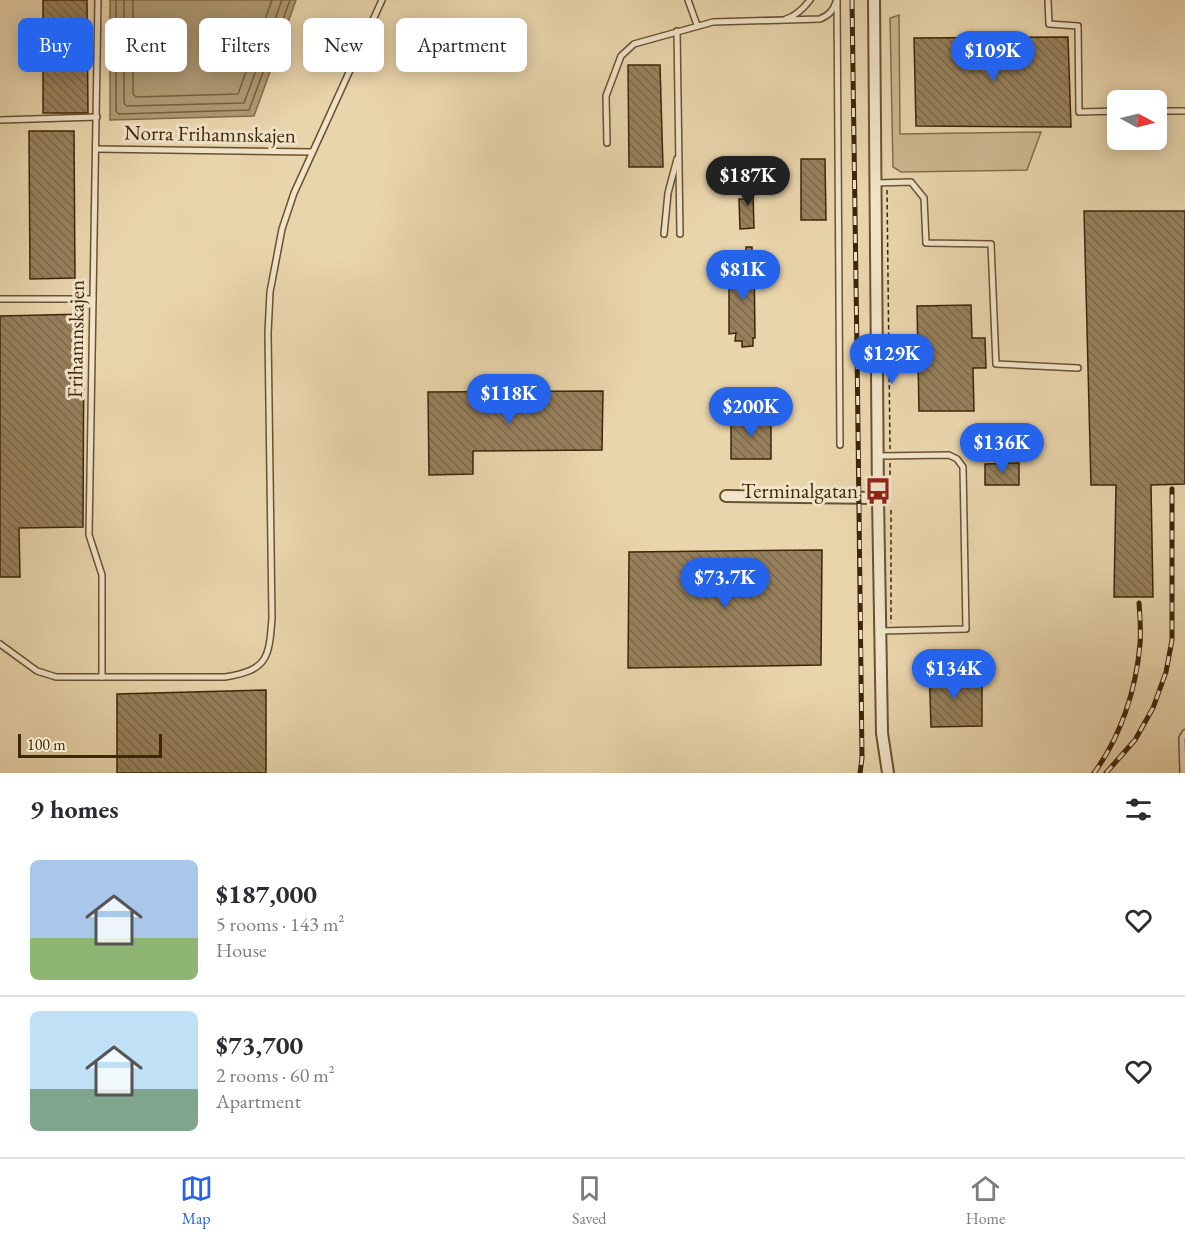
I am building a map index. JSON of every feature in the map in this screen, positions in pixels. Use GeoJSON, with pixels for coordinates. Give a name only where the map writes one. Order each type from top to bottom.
{"type":"FeatureCollection","features":[{"type":"Feature","properties":{"kind":"street"},"geometry":{"type":"LineString","coordinates":[[874,0],[881,182],[878,498],[886,631],[882,733],[888,773]]}},
{"type":"Feature","properties":{"kind":"street"},"geometry":{"type":"LineString","coordinates":[[726,496],[878,498]]}},
{"type":"Feature","properties":{"kind":"lane","name":"Frihamnskajen"},"geometry":{"type":"LineString","coordinates":[[98,0],[89,535],[102,575],[102,677]]}},
{"type":"Feature","properties":{"kind":"lane","name":"Norra Frihamnskajen"},"geometry":{"type":"LineString","coordinates":[[96,149],[312,152],[382,0]]}},
{"type":"Feature","properties":{"kind":"lane"},"geometry":{"type":"LineString","coordinates":[[688,0],[697,25]]}},
{"type":"Feature","properties":{"kind":"lane"},"geometry":{"type":"LineString","coordinates":[[781,20],[792,17],[810,0]]}},
{"type":"Feature","properties":{"kind":"lane"},"geometry":{"type":"LineString","coordinates":[[607,143],[606,96],[621,56],[634,44],[714,22],[819,20],[833,10],[836,0]]}},
{"type":"Feature","properties":{"kind":"lane"},"geometry":{"type":"LineString","coordinates":[[836,0],[840,444]]}},
{"type":"Feature","properties":{"kind":"lane"},"geometry":{"type":"LineString","coordinates":[[1048,0],[1049,24],[1078,26],[1079,112],[1107,111]]}},
{"type":"Feature","properties":{"kind":"lane"},"geometry":{"type":"LineString","coordinates":[[677,31],[680,234]]}},
{"type":"Feature","properties":{"kind":"lane"},"geometry":{"type":"LineString","coordinates":[[1167,111],[1185,111]]}},
{"type":"Feature","properties":{"kind":"lane"},"geometry":{"type":"LineString","coordinates":[[0,120],[97,117]]}},
{"type":"Feature","properties":{"kind":"lane"},"geometry":{"type":"LineString","coordinates":[[664,234],[668,193],[676,164],[680,119]]}},
{"type":"Feature","properties":{"kind":"lane"},"geometry":{"type":"LineString","coordinates":[[0,644],[37,671],[56,677],[225,677],[247,674],[260,665],[270,648],[272,618],[268,333],[270,292],[282,229],[294,193],[312,152]]}},
{"type":"Feature","properties":{"kind":"lane"},"geometry":{"type":"LineString","coordinates":[[881,182],[911,182],[924,198],[926,243],[991,244],[996,364],[1078,368]]}},
{"type":"Feature","properties":{"kind":"lane"},"geometry":{"type":"LineString","coordinates":[[0,299],[93,299]]}},
{"type":"Feature","properties":{"kind":"lane"},"geometry":{"type":"LineString","coordinates":[[878,456],[949,455],[957,459],[963,467],[966,629],[886,631]]}},
{"type":"Feature","properties":{"kind":"lane"},"geometry":{"type":"LineString","coordinates":[[1183,773],[1182,738],[1185,733]]}},
{"type":"Feature","properties":{"kind":"path"},"geometry":{"type":"LineString","coordinates":[[881,182],[890,488]]}},
{"type":"Feature","properties":{"kind":"path"},"geometry":{"type":"LineString","coordinates":[[886,631],[891,510]]}},
{"type":"Feature","properties":{"kind":"shaded area"},"geometry":{"type":"Polygon","coordinates":[[[899,15],[900,134],[1041,132],[1027,170],[901,172],[893,167],[890,18],[899,15]]]}},
{"type":"Feature","properties":{"kind":"water"},"geometry":{"type":"Polygon","coordinates":[[[110,0],[296,0],[289,18],[199,18],[199,72],[270,72],[254,116],[110,120],[110,72],[187,72],[187,18],[110,18],[110,0]]]}},
{"type":"Feature","properties":{"kind":"building"},"geometry":{"type":"Polygon","coordinates":[[[43,0],[87,0],[87,18],[43,18],[43,0]]]}},
{"type":"Feature","properties":{"kind":"building"},"geometry":{"type":"Polygon","coordinates":[[[1068,37],[1071,127],[916,126],[914,38],[1068,37]]]}},
{"type":"Feature","properties":{"kind":"building"},"geometry":{"type":"Polygon","coordinates":[[[628,65],[660,65],[663,167],[629,167],[628,65]]]}},
{"type":"Feature","properties":{"kind":"building"},"geometry":{"type":"Polygon","coordinates":[[[43,72],[88,72],[88,113],[43,113],[43,72]]]}},
{"type":"Feature","properties":{"kind":"building"},"geometry":{"type":"Polygon","coordinates":[[[29,131],[74,131],[75,278],[30,279],[29,131]]]}},
{"type":"Feature","properties":{"kind":"building"},"geometry":{"type":"Polygon","coordinates":[[[801,159],[825,159],[826,220],[801,220],[801,159]]]}},
{"type":"Feature","properties":{"kind":"building"},"geometry":{"type":"Polygon","coordinates":[[[751,179],[758,182],[753,193],[754,228],[740,229],[739,199],[745,199],[745,191],[751,179]]]}},
{"type":"Feature","properties":{"kind":"building"},"geometry":{"type":"Polygon","coordinates":[[[1084,211],[1185,211],[1185,484],[1151,485],[1153,597],[1114,597],[1116,485],[1091,485],[1084,211]]]}},
{"type":"Feature","properties":{"kind":"building"},"geometry":{"type":"Polygon","coordinates":[[[746,247],[752,247],[752,256],[754,256],[755,338],[753,338],[753,346],[742,347],[742,341],[735,341],[736,333],[729,334],[729,272],[737,272],[737,261],[744,260],[746,247]]]}},
{"type":"Feature","properties":{"kind":"building"},"geometry":{"type":"Polygon","coordinates":[[[971,305],[972,338],[985,338],[986,368],[973,368],[974,411],[919,411],[917,306],[971,305]]]}},
{"type":"Feature","properties":{"kind":"building"},"geometry":{"type":"Polygon","coordinates":[[[84,314],[83,527],[19,528],[20,577],[0,577],[0,316],[84,314]]]}},
{"type":"Feature","properties":{"kind":"building"},"geometry":{"type":"Polygon","coordinates":[[[603,391],[602,450],[473,451],[473,474],[429,475],[428,392],[603,391]]]}},
{"type":"Feature","properties":{"kind":"building"},"geometry":{"type":"Polygon","coordinates":[[[747,408],[753,408],[753,417],[758,417],[759,422],[771,421],[771,459],[731,459],[731,417],[748,417],[747,408]]]}},
{"type":"Feature","properties":{"kind":"building"},"geometry":{"type":"Polygon","coordinates":[[[1019,463],[1019,485],[985,485],[985,464],[1019,463]]]}},
{"type":"Feature","properties":{"kind":"building"},"geometry":{"type":"Polygon","coordinates":[[[822,550],[821,665],[628,668],[629,552],[822,550]]]}},
{"type":"Feature","properties":{"kind":"building"},"geometry":{"type":"Polygon","coordinates":[[[944,664],[945,679],[982,679],[982,726],[931,727],[929,665],[944,664]]]}},
{"type":"Feature","properties":{"kind":"building"},"geometry":{"type":"Polygon","coordinates":[[[266,690],[266,773],[117,773],[117,694],[266,690]]]}},
{"type":"Feature","properties":{"kind":"railway"},"geometry":{"type":"LineString","coordinates":[[852,0],[862,758],[860,773]]}},
{"type":"Feature","properties":{"kind":"railway"},"geometry":{"type":"LineString","coordinates":[[1106,773],[1135,740],[1153,708],[1166,672],[1172,640],[1172,489]]}},
{"type":"Feature","properties":{"kind":"railway"},"geometry":{"type":"LineString","coordinates":[[1094,773],[1112,744],[1131,695],[1140,644],[1139,603]]}},
{"type":"Feature","properties":{"kind":"place","name":"Terminalgatan"},"geometry":{"type":"Point","coordinates":[878,491]}}]}
